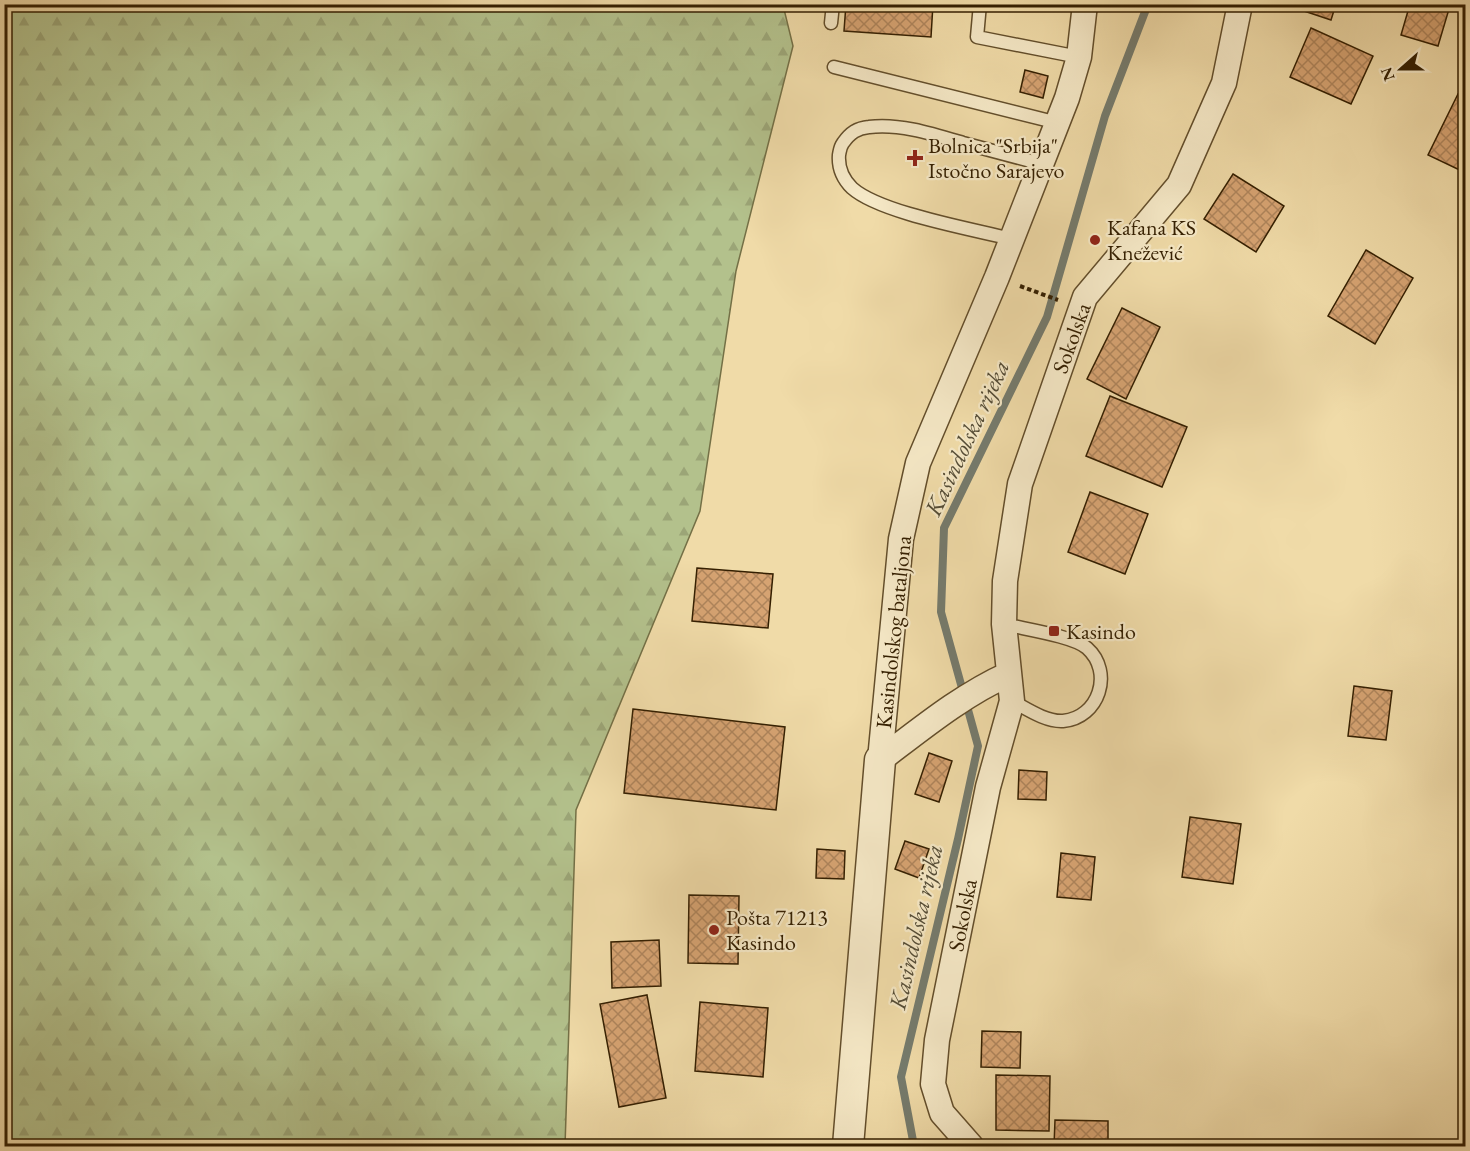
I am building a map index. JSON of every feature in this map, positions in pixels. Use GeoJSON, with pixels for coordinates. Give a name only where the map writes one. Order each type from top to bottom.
{"type":"FeatureCollection","features":[{"type":"Feature","properties":{"kind":"street","name":"Kasindolskog bataljona"},"geometry":{"type":"LineString","coordinates":[[848,1146],[901,539],[918,463],[997,277],[1058,123],[1079,57],[1085,4]]}},
{"type":"Feature","properties":{"kind":"street","name":"Sokolska"},"geometry":{"type":"LineString","coordinates":[[971,1146],[961,1138],[942,1113],[933,1084],[937,1040],[988,787],[1012,701],[1000,678],[1005,581],[1020,484],[1085,297],[1179,185],[1224,83],[1240,4]]}},
{"type":"Feature","properties":{"kind":"street"},"geometry":{"type":"LineString","coordinates":[[880,760],[930,722],[1000,678]]}},
{"type":"Feature","properties":{"kind":"lane"},"geometry":{"type":"LineString","coordinates":[[831,23],[833,4]]}},
{"type":"Feature","properties":{"kind":"lane"},"geometry":{"type":"LineString","coordinates":[[980,4],[976,37],[1079,57]]}},
{"type":"Feature","properties":{"kind":"lane"},"geometry":{"type":"LineString","coordinates":[[834,67],[1058,123]]}},
{"type":"Feature","properties":{"kind":"lane"},"geometry":{"type":"LineString","coordinates":[[1011,239],[893,209],[869,198],[853,188],[842,175],[838,162],[840,147],[847,136],[858,128],[872,126],[927,133],[1042,165]]}},
{"type":"Feature","properties":{"kind":"lane"},"geometry":{"type":"LineString","coordinates":[[1004,624],[1076,641],[1096,658],[1101,671],[1101,685],[1097,699],[1077,718],[1063,721],[1049,719],[1012,701]]}},
{"type":"Feature","properties":{"kind":"path"},"geometry":{"type":"LineString","coordinates":[[997,277],[1081,308]]}},
{"type":"Feature","properties":{"kind":"green space"},"geometry":{"type":"Polygon","coordinates":[[[5,4],[783,5],[793,46],[736,271],[700,511],[576,810],[565,1146],[5,1146],[5,4]]]}},
{"type":"Feature","properties":{"kind":"building"},"geometry":{"type":"Polygon","coordinates":[[[846,4],[933,4],[931,37],[844,31],[846,4]]]}},
{"type":"Feature","properties":{"kind":"building"},"geometry":{"type":"Polygon","coordinates":[[[1293,4],[1336,4],[1331,20],[1292,7],[1293,4]]]}},
{"type":"Feature","properties":{"kind":"building"},"geometry":{"type":"Polygon","coordinates":[[[1410,4],[1433,4],[1449,9],[1438,46],[1401,35],[1410,4]]]}},
{"type":"Feature","properties":{"kind":"building"},"geometry":{"type":"Polygon","coordinates":[[[1311,28],[1373,56],[1351,104],[1290,77],[1311,28]]]}},
{"type":"Feature","properties":{"kind":"building"},"geometry":{"type":"Polygon","coordinates":[[[1025,70],[1048,76],[1043,98],[1020,92],[1025,70]]]}},
{"type":"Feature","properties":{"kind":"building"},"geometry":{"type":"Polygon","coordinates":[[[1458,94],[1466,98],[1466,173],[1428,155],[1458,94]]]}},
{"type":"Feature","properties":{"kind":"building"},"geometry":{"type":"Polygon","coordinates":[[[1233,174],[1284,206],[1256,252],[1204,219],[1233,174]]]}},
{"type":"Feature","properties":{"kind":"building"},"geometry":{"type":"Polygon","coordinates":[[[1366,250],[1413,278],[1375,344],[1328,316],[1366,250]]]}},
{"type":"Feature","properties":{"kind":"building"},"geometry":{"type":"Polygon","coordinates":[[[1122,308],[1160,327],[1126,399],[1087,379],[1122,308]]]}},
{"type":"Feature","properties":{"kind":"building"},"geometry":{"type":"Polygon","coordinates":[[[1110,396],[1187,427],[1162,487],[1086,456],[1110,396]]]}},
{"type":"Feature","properties":{"kind":"building"},"geometry":{"type":"Polygon","coordinates":[[[1090,492],[1148,514],[1125,574],[1068,552],[1090,492]]]}},
{"type":"Feature","properties":{"kind":"building"},"geometry":{"type":"Polygon","coordinates":[[[697,568],[773,574],[768,628],[692,621],[697,568]]]}},
{"type":"Feature","properties":{"kind":"building"},"geometry":{"type":"Polygon","coordinates":[[[1354,686],[1392,691],[1386,740],[1348,736],[1354,686]]]}},
{"type":"Feature","properties":{"kind":"building"},"geometry":{"type":"Polygon","coordinates":[[[633,709],[785,727],[776,810],[624,793],[633,709]]]}},
{"type":"Feature","properties":{"kind":"building"},"geometry":{"type":"Polygon","coordinates":[[[929,753],[952,761],[939,802],[915,794],[929,753]]]}},
{"type":"Feature","properties":{"kind":"building"},"geometry":{"type":"Polygon","coordinates":[[[1019,770],[1047,772],[1046,800],[1018,799],[1019,770]]]}},
{"type":"Feature","properties":{"kind":"building"},"geometry":{"type":"Polygon","coordinates":[[[1190,817],[1241,824],[1233,884],[1182,877],[1190,817]]]}},
{"type":"Feature","properties":{"kind":"building"},"geometry":{"type":"Polygon","coordinates":[[[905,841],[929,849],[919,878],[895,869],[905,841]]]}},
{"type":"Feature","properties":{"kind":"building"},"geometry":{"type":"Polygon","coordinates":[[[817,849],[845,851],[844,879],[816,878],[817,849]]]}},
{"type":"Feature","properties":{"kind":"building"},"geometry":{"type":"Polygon","coordinates":[[[1061,853],[1095,857],[1091,900],[1057,897],[1061,853]]]}},
{"type":"Feature","properties":{"kind":"building","name":"Pošta 71213 Kasindo"},"geometry":{"type":"Polygon","coordinates":[[[689,895],[739,896],[738,964],[688,963],[689,895]]]}},
{"type":"Feature","properties":{"kind":"building"},"geometry":{"type":"Polygon","coordinates":[[[659,940],[661,986],[612,988],[611,942],[659,940]]]}},
{"type":"Feature","properties":{"kind":"building"},"geometry":{"type":"Polygon","coordinates":[[[647,995],[666,1098],[619,1107],[600,1004],[647,995]]]}},
{"type":"Feature","properties":{"kind":"building"},"geometry":{"type":"Polygon","coordinates":[[[700,1002],[768,1008],[763,1077],[695,1071],[700,1002]]]}},
{"type":"Feature","properties":{"kind":"building"},"geometry":{"type":"Polygon","coordinates":[[[982,1031],[1021,1032],[1020,1068],[981,1067],[982,1031]]]}},
{"type":"Feature","properties":{"kind":"building"},"geometry":{"type":"Polygon","coordinates":[[[996,1075],[1050,1076],[1049,1131],[996,1130],[996,1075]]]}},
{"type":"Feature","properties":{"kind":"building"},"geometry":{"type":"Polygon","coordinates":[[[1055,1120],[1108,1121],[1108,1146],[1054,1146],[1055,1120]]]}},
{"type":"Feature","properties":{"kind":"waterway","name":"Kasindolska rijeka"},"geometry":{"type":"LineString","coordinates":[[914,1146],[901,1077],[978,746],[941,612],[944,528],[1047,317],[1105,116],[1148,4]]}},
{"type":"Feature","properties":{"kind":"place","name":"Bolnica \"Srbija\" Istočno Sarajevo"},"geometry":{"type":"Point","coordinates":[915,158]}},
{"type":"Feature","properties":{"kind":"place","name":"Kafana KS Knežević"},"geometry":{"type":"Point","coordinates":[1095,240]}},
{"type":"Feature","properties":{"kind":"place","name":"Kasindo"},"geometry":{"type":"Point","coordinates":[1054,631]}},
{"type":"Feature","properties":{"kind":"place","name":"Pošta 71213 Kasindo"},"geometry":{"type":"Point","coordinates":[714,930]}}]}
